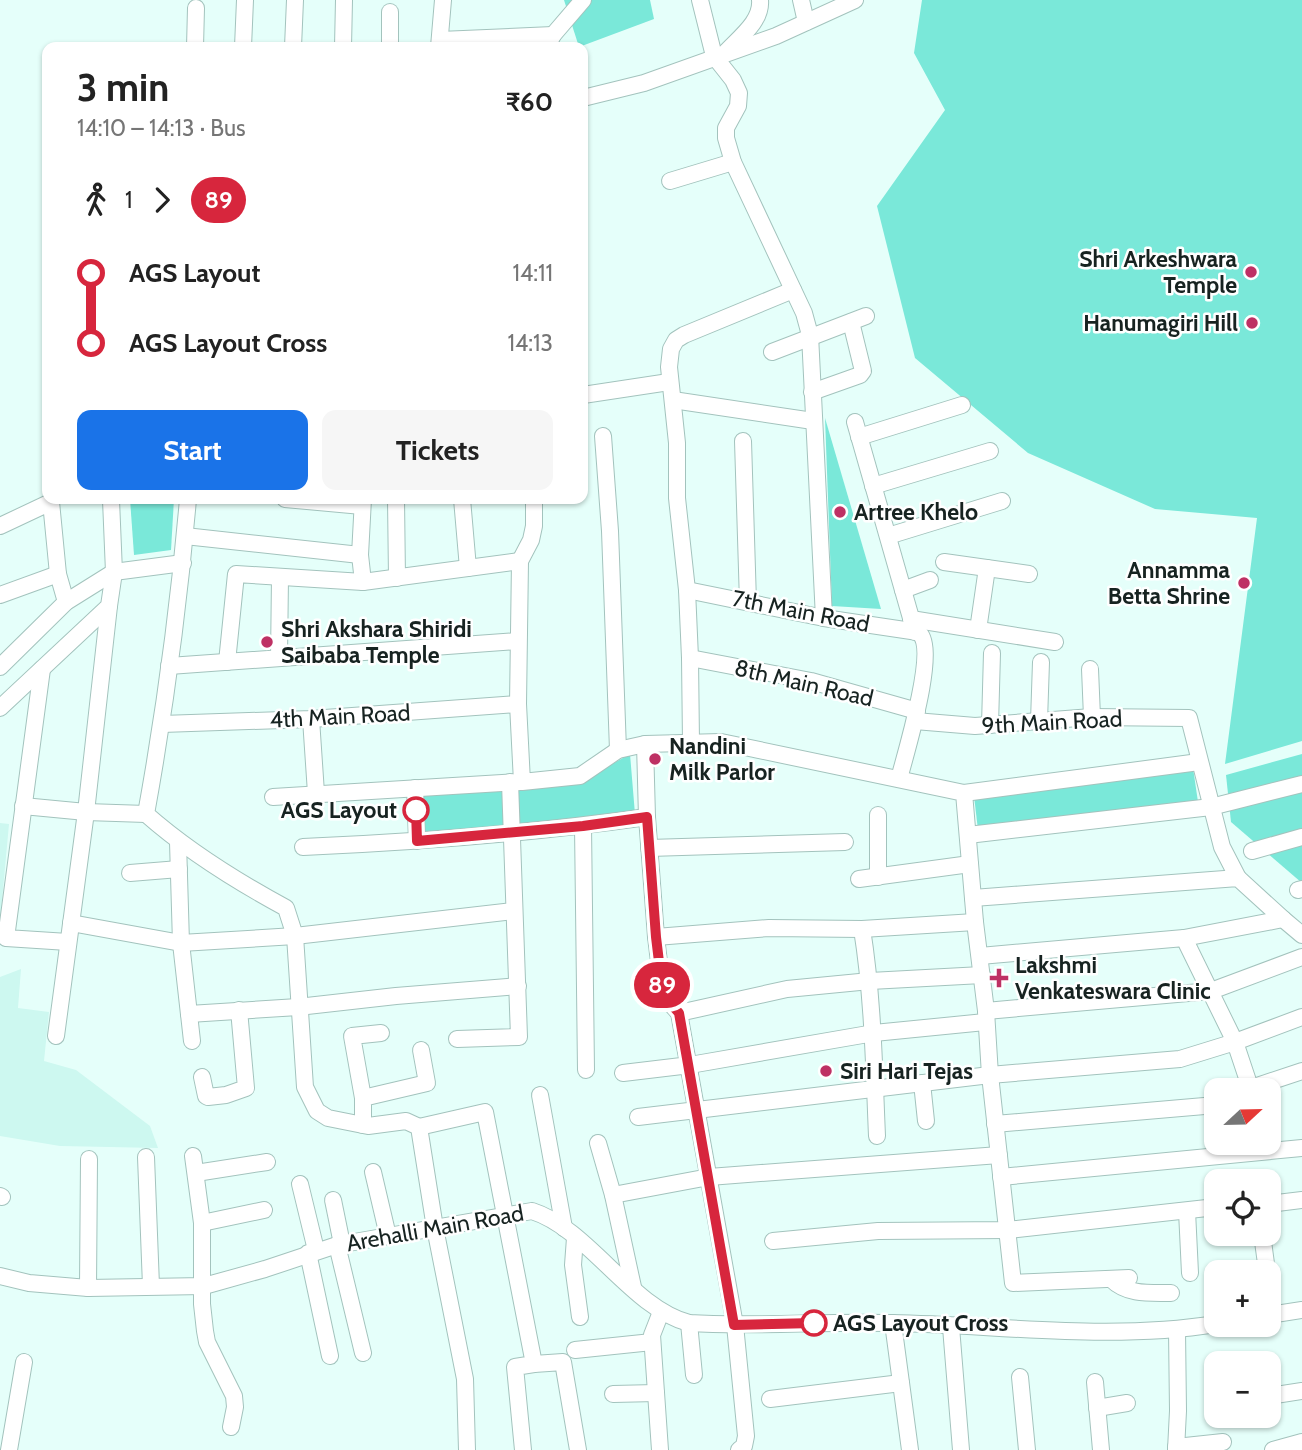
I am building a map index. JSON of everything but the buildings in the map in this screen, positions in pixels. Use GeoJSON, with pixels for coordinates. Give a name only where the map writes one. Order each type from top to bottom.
{"type":"FeatureCollection","features":[{"type":"Feature","properties":{"kind":"street"},"geometry":{"type":"LineString","coordinates":[[243,42],[245,0]]}},
{"type":"Feature","properties":{"kind":"street"},"geometry":{"type":"LineString","coordinates":[[293,42],[295,0]]}},
{"type":"Feature","properties":{"kind":"street"},"geometry":{"type":"LineString","coordinates":[[343,42],[344,0]]}},
{"type":"Feature","properties":{"kind":"street"},"geometry":{"type":"LineString","coordinates":[[440,42],[443,0]]}},
{"type":"Feature","properties":{"kind":"street"},"geometry":{"type":"LineString","coordinates":[[513,42],[550,41],[583,0]]}},
{"type":"Feature","properties":{"kind":"street"},"geometry":{"type":"LineString","coordinates":[[700,0],[720,55],[739,93],[738,106],[726,128],[733,162],[804,313],[810,335],[824,618]]}},
{"type":"Feature","properties":{"kind":"street"},"geometry":{"type":"LineString","coordinates":[[720,55],[755,19],[761,8],[760,0]]}},
{"type":"Feature","properties":{"kind":"street"},"geometry":{"type":"LineString","coordinates":[[801,0],[806,22]]}},
{"type":"Feature","properties":{"kind":"street"},"geometry":{"type":"LineString","coordinates":[[588,97],[644,83],[776,36],[855,0]]}},
{"type":"Feature","properties":{"kind":"street"},"geometry":{"type":"LineString","coordinates":[[195,42],[196,8]]}},
{"type":"Feature","properties":{"kind":"street"},"geometry":{"type":"LineString","coordinates":[[390,12],[390,42]]}},
{"type":"Feature","properties":{"kind":"street"},"geometry":{"type":"LineString","coordinates":[[670,181],[733,162]]}},
{"type":"Feature","properties":{"kind":"street"},"geometry":{"type":"LineString","coordinates":[[691,743],[687,590],[677,498],[677,443],[669,382],[671,349],[684,335],[793,290]]}},
{"type":"Feature","properties":{"kind":"street"},"geometry":{"type":"LineString","coordinates":[[772,352],[810,335],[859,319],[863,372],[812,392]]}},
{"type":"Feature","properties":{"kind":"street"},"geometry":{"type":"LineString","coordinates":[[588,394],[669,382]]}},
{"type":"Feature","properties":{"kind":"street"},"geometry":{"type":"LineString","coordinates":[[673,400],[813,421]]}},
{"type":"Feature","properties":{"kind":"street"},"geometry":{"type":"LineString","coordinates":[[899,779],[923,679],[925,641],[923,635],[913,626],[857,429],[962,405]]}},
{"type":"Feature","properties":{"kind":"street"},"geometry":{"type":"LineString","coordinates":[[603,436],[610,531],[618,750]]}},
{"type":"Feature","properties":{"kind":"street"},"geometry":{"type":"LineString","coordinates":[[743,441],[748,602]]}},
{"type":"Feature","properties":{"kind":"street"},"geometry":{"type":"LineString","coordinates":[[873,486],[990,451]]}},
{"type":"Feature","properties":{"kind":"street"},"geometry":{"type":"LineString","coordinates":[[888,536],[1002,501]]}},
{"type":"Feature","properties":{"kind":"street"},"geometry":{"type":"LineString","coordinates":[[0,526],[43,504]]}},
{"type":"Feature","properties":{"kind":"street"},"geometry":{"type":"LineString","coordinates":[[51,504],[58,574],[66,602]]}},
{"type":"Feature","properties":{"kind":"street"},"geometry":{"type":"LineString","coordinates":[[55,1036],[86,813],[114,572],[111,504]]}},
{"type":"Feature","properties":{"kind":"street"},"geometry":{"type":"LineString","coordinates":[[146,814],[162,724],[183,563],[188,504]]}},
{"type":"Feature","properties":{"kind":"street"},"geometry":{"type":"LineString","coordinates":[[362,504],[360,555],[363,582]]}},
{"type":"Feature","properties":{"kind":"street"},"geometry":{"type":"LineString","coordinates":[[396,504],[397,578]]}},
{"type":"Feature","properties":{"kind":"street"},"geometry":{"type":"LineString","coordinates":[[462,504],[468,568]]}},
{"type":"Feature","properties":{"kind":"street"},"geometry":{"type":"LineString","coordinates":[[457,1039],[519,1037],[512,832],[516,782],[520,561],[531,540],[534,504]]}},
{"type":"Feature","properties":{"kind":"street"},"geometry":{"type":"LineString","coordinates":[[185,536],[360,555]]}},
{"type":"Feature","properties":{"kind":"street"},"geometry":{"type":"LineString","coordinates":[[227,662],[236,574],[363,582],[520,561]]}},
{"type":"Feature","properties":{"kind":"street"},"geometry":{"type":"LineString","coordinates":[[944,562],[1029,574]]}},
{"type":"Feature","properties":{"kind":"street"},"geometry":{"type":"LineString","coordinates":[[0,667],[66,602],[114,572],[183,563]]}},
{"type":"Feature","properties":{"kind":"street"},"geometry":{"type":"LineString","coordinates":[[978,630],[987,568]]}},
{"type":"Feature","properties":{"kind":"street"},"geometry":{"type":"LineString","coordinates":[[0,595],[58,574]]}},
{"type":"Feature","properties":{"kind":"street"},"geometry":{"type":"LineString","coordinates":[[279,658],[280,577]]}},
{"type":"Feature","properties":{"kind":"street"},"geometry":{"type":"LineString","coordinates":[[903,590],[930,580]]}},
{"type":"Feature","properties":{"kind":"street","name":"7th Main Road"},"geometry":{"type":"LineString","coordinates":[[687,590],[824,618],[978,630],[1055,642]]}},
{"type":"Feature","properties":{"kind":"street"},"geometry":{"type":"LineString","coordinates":[[0,708],[109,606]]}},
{"type":"Feature","properties":{"kind":"street"},"geometry":{"type":"LineString","coordinates":[[169,666],[518,641]]}},
{"type":"Feature","properties":{"kind":"street"},"geometry":{"type":"LineString","coordinates":[[990,725],[992,653]]}},
{"type":"Feature","properties":{"kind":"street","name":"8th Main Road"},"geometry":{"type":"LineString","coordinates":[[690,657],[811,681],[916,716]]}},
{"type":"Feature","properties":{"kind":"street"},"geometry":{"type":"LineString","coordinates":[[1039,721],[1041,662]]}},
{"type":"Feature","properties":{"kind":"street"},"geometry":{"type":"LineString","coordinates":[[42,669],[6,938],[68,942]]}},
{"type":"Feature","properties":{"kind":"street"},"geometry":{"type":"LineString","coordinates":[[1090,669],[1092,717]]}},
{"type":"Feature","properties":{"kind":"street","name":"4th Main Road"},"geometry":{"type":"LineString","coordinates":[[162,724],[311,719],[518,704]]}},
{"type":"Feature","properties":{"kind":"street","name":"9th Main Road"},"geometry":{"type":"LineString","coordinates":[[916,716],[975,726],[1092,717],[1189,718],[1199,762]]}},
{"type":"Feature","properties":{"kind":"street"},"geometry":{"type":"LineString","coordinates":[[311,719],[316,793]]}},
{"type":"Feature","properties":{"kind":"street"},"geometry":{"type":"LineString","coordinates":[[273,797],[580,776],[618,750],[645,744],[721,742],[964,793],[1199,762],[1222,847],[1238,878],[1302,935]]}},
{"type":"Feature","properties":{"kind":"street"},"geometry":{"type":"LineString","coordinates":[[645,744],[649,848],[663,995],[679,1013],[734,1325],[746,1436],[744,1446],[739,1450]]}},
{"type":"Feature","properties":{"kind":"street"},"geometry":{"type":"LineString","coordinates":[[968,835],[1211,807],[1302,784]]}},
{"type":"Feature","properties":{"kind":"street"},"geometry":{"type":"LineString","coordinates":[[415,788],[417,841]]}},
{"type":"Feature","properties":{"kind":"street"},"geometry":{"type":"LineString","coordinates":[[964,793],[990,1075],[1013,1283],[1129,1278]]}},
{"type":"Feature","properties":{"kind":"street"},"geometry":{"type":"LineString","coordinates":[[23,806],[86,813],[146,814],[178,842],[244,885],[286,908],[295,936],[305,1087],[317,1111],[328,1118],[363,1125],[406,1121],[419,1127],[485,1112],[534,1364]]}},
{"type":"Feature","properties":{"kind":"street"},"geometry":{"type":"LineString","coordinates":[[878,815],[878,877]]}},
{"type":"Feature","properties":{"kind":"street"},"geometry":{"type":"LineString","coordinates":[[303,847],[417,841],[583,826],[647,817]]}},
{"type":"Feature","properties":{"kind":"street"},"geometry":{"type":"LineString","coordinates":[[583,826],[586,1070]]}},
{"type":"Feature","properties":{"kind":"street"},"geometry":{"type":"LineString","coordinates":[[1252,851],[1302,836]]}},
{"type":"Feature","properties":{"kind":"street"},"geometry":{"type":"LineString","coordinates":[[178,842],[181,943],[192,1041]]}},
{"type":"Feature","properties":{"kind":"street"},"geometry":{"type":"LineString","coordinates":[[649,848],[845,842]]}},
{"type":"Feature","properties":{"kind":"street"},"geometry":{"type":"LineString","coordinates":[[859,878],[970,864]]}},
{"type":"Feature","properties":{"kind":"street"},"geometry":{"type":"LineString","coordinates":[[130,873],[179,869]]}},
{"type":"Feature","properties":{"kind":"street"},"geometry":{"type":"LineString","coordinates":[[973,898],[1238,878]]}},
{"type":"Feature","properties":{"kind":"street"},"geometry":{"type":"LineString","coordinates":[[71,923],[181,943],[295,936],[513,911]]}},
{"type":"Feature","properties":{"kind":"street"},"geometry":{"type":"LineString","coordinates":[[980,956],[1184,938],[1283,919]]}},
{"type":"Feature","properties":{"kind":"street"},"geometry":{"type":"LineString","coordinates":[[656,937],[769,928],[863,929],[975,922]]}},
{"type":"Feature","properties":{"kind":"street"},"geometry":{"type":"LineString","coordinates":[[863,929],[874,1033],[877,1136]]}},
{"type":"Feature","properties":{"kind":"street"},"geometry":{"type":"LineString","coordinates":[[1184,938],[1212,990],[1247,1078]]}},
{"type":"Feature","properties":{"kind":"street"},"geometry":{"type":"LineString","coordinates":[[623,1073],[690,1065],[986,1016],[1212,990],[1302,957]]}},
{"type":"Feature","properties":{"kind":"street"},"geometry":{"type":"LineString","coordinates":[[679,1013],[788,989],[982,975]]}},
{"type":"Feature","properties":{"kind":"street"},"geometry":{"type":"LineString","coordinates":[[189,1014],[298,1007],[519,986]]}},
{"type":"Feature","properties":{"kind":"street"},"geometry":{"type":"LineString","coordinates":[[202,1077],[208,1097],[226,1095],[246,1088],[239,1010]]}},
{"type":"Feature","properties":{"kind":"street"},"geometry":{"type":"LineString","coordinates":[[638,1117],[990,1075],[1180,1059],[1302,1017]]}},
{"type":"Feature","properties":{"kind":"street"},"geometry":{"type":"LineString","coordinates":[[363,1125],[363,1098],[352,1036],[381,1033]]}},
{"type":"Feature","properties":{"kind":"street"},"geometry":{"type":"LineString","coordinates":[[363,1098],[426,1084],[421,1050]]}},
{"type":"Feature","properties":{"kind":"street"},"geometry":{"type":"LineString","coordinates":[[1281,1078],[1302,1071]]}},
{"type":"Feature","properties":{"kind":"street"},"geometry":{"type":"LineString","coordinates":[[922,1083],[926,1121]]}},
{"type":"Feature","properties":{"kind":"street"},"geometry":{"type":"LineString","coordinates":[[540,1095],[569,1233],[580,1317]]}},
{"type":"Feature","properties":{"kind":"street"},"geometry":{"type":"LineString","coordinates":[[995,1124],[1204,1106]]}},
{"type":"Feature","properties":{"kind":"street"},"geometry":{"type":"LineString","coordinates":[[419,1127],[435,1228],[465,1379],[467,1450]]}},
{"type":"Feature","properties":{"kind":"street"},"geometry":{"type":"LineString","coordinates":[[598,1143],[613,1195],[633,1287]]}},
{"type":"Feature","properties":{"kind":"street"},"geometry":{"type":"LineString","coordinates":[[1281,1150],[1301,1152]]}},
{"type":"Feature","properties":{"kind":"street"},"geometry":{"type":"LineString","coordinates":[[1001,1177],[1204,1154]]}},
{"type":"Feature","properties":{"kind":"street"},"geometry":{"type":"LineString","coordinates":[[613,1195],[709,1178],[999,1155]]}},
{"type":"Feature","properties":{"kind":"street"},"geometry":{"type":"LineString","coordinates":[[146,1157],[151,1286]]}},
{"type":"Feature","properties":{"kind":"street"},"geometry":{"type":"LineString","coordinates":[[88,1288],[89,1159]]}},
{"type":"Feature","properties":{"kind":"street"},"geometry":{"type":"LineString","coordinates":[[231,1427],[234,1396],[207,1342],[202,1304],[202,1223],[194,1165],[267,1162]]}},
{"type":"Feature","properties":{"kind":"street"},"geometry":{"type":"LineString","coordinates":[[373,1172],[388,1236]]}},
{"type":"Feature","properties":{"kind":"street"},"geometry":{"type":"LineString","coordinates":[[300,1184],[330,1356]]}},
{"type":"Feature","properties":{"kind":"street"},"geometry":{"type":"LineString","coordinates":[[333,1200],[363,1353]]}},
{"type":"Feature","properties":{"kind":"street"},"geometry":{"type":"LineString","coordinates":[[1281,1203],[1302,1200]]}},
{"type":"Feature","properties":{"kind":"street"},"geometry":{"type":"LineString","coordinates":[[773,1241],[878,1231],[1008,1230],[1204,1209]]}},
{"type":"Feature","properties":{"kind":"street"},"geometry":{"type":"LineString","coordinates":[[202,1223],[264,1210]]}},
{"type":"Feature","properties":{"kind":"street","name":"Arehalli Main Road"},"geometry":{"type":"LineString","coordinates":[[0,1276],[29,1283],[88,1288],[204,1286],[340,1244],[531,1211],[542,1214],[569,1233],[661,1312],[689,1323],[893,1323],[1016,1330],[1177,1330],[1204,1326]]}},
{"type":"Feature","properties":{"kind":"street"},"geometry":{"type":"LineString","coordinates":[[1187,1211],[1190,1273]]}},
{"type":"Feature","properties":{"kind":"street"},"geometry":{"type":"LineString","coordinates":[[1111,1279],[1118,1287],[1141,1293],[1171,1293]]}},
{"type":"Feature","properties":{"kind":"street"},"geometry":{"type":"LineString","coordinates":[[1281,1313],[1302,1310]]}},
{"type":"Feature","properties":{"kind":"street"},"geometry":{"type":"LineString","coordinates":[[660,1450],[652,1342],[653,1329],[661,1312]]}},
{"type":"Feature","properties":{"kind":"street"},"geometry":{"type":"LineString","coordinates":[[689,1323],[694,1375]]}},
{"type":"Feature","properties":{"kind":"street"},"geometry":{"type":"LineString","coordinates":[[893,1323],[910,1450]]}},
{"type":"Feature","properties":{"kind":"street"},"geometry":{"type":"LineString","coordinates":[[951,1327],[961,1450]]}},
{"type":"Feature","properties":{"kind":"street"},"geometry":{"type":"LineString","coordinates":[[1177,1330],[1176,1448],[1223,1442]]}},
{"type":"Feature","properties":{"kind":"street"},"geometry":{"type":"LineString","coordinates":[[575,1350],[652,1342]]}},
{"type":"Feature","properties":{"kind":"street"},"geometry":{"type":"LineString","coordinates":[[9,1450],[24,1362]]}},
{"type":"Feature","properties":{"kind":"street"},"geometry":{"type":"LineString","coordinates":[[523,1450],[515,1367],[563,1362],[578,1450]]}},
{"type":"Feature","properties":{"kind":"street"},"geometry":{"type":"LineString","coordinates":[[1020,1377],[1027,1450]]}},
{"type":"Feature","properties":{"kind":"street"},"geometry":{"type":"LineString","coordinates":[[1095,1382],[1101,1450]]}},
{"type":"Feature","properties":{"kind":"street"},"geometry":{"type":"LineString","coordinates":[[770,1399],[901,1384]]}},
{"type":"Feature","properties":{"kind":"street"},"geometry":{"type":"LineString","coordinates":[[1281,1394],[1302,1391]]}},
{"type":"Feature","properties":{"kind":"street"},"geometry":{"type":"LineString","coordinates":[[613,1394],[656,1393]]}},
{"type":"Feature","properties":{"kind":"street"},"geometry":{"type":"LineString","coordinates":[[1097,1408],[1127,1403]]}},
{"type":"Feature","properties":{"kind":"street"},"geometry":{"type":"LineString","coordinates":[[1271,1450],[1302,1443]]}},
{"type":"Feature","properties":{"kind":"shaded area"},"geometry":{"type":"Polygon","coordinates":[[[0,823],[9,824],[0,922],[0,823]]]}},
{"type":"Feature","properties":{"kind":"shaded area"},"geometry":{"type":"Polygon","coordinates":[[[21,969],[18,1008],[49,1012],[44,1061],[76,1070],[150,1126],[158,1148],[60,1146],[0,1136],[0,977],[21,969]]]}},
{"type":"Feature","properties":{"kind":"green space"},"geometry":{"type":"Polygon","coordinates":[[[564,0],[650,0],[654,19],[588,44],[577,42],[564,0]]]}},
{"type":"Feature","properties":{"kind":"green space"},"geometry":{"type":"Polygon","coordinates":[[[922,0],[1302,0],[1302,741],[1225,764],[1257,518],[1155,509],[1028,453],[915,358],[877,206],[945,110],[914,53],[922,0]]]}},
{"type":"Feature","properties":{"kind":"green space","name":"Artree Khelo"},"geometry":{"type":"Polygon","coordinates":[[[825,418],[881,609],[832,606],[825,418]]]}},
{"type":"Feature","properties":{"kind":"green space"},"geometry":{"type":"Polygon","coordinates":[[[130,504],[174,504],[171,550],[134,555],[130,504]]]}},
{"type":"Feature","properties":{"kind":"green space"},"geometry":{"type":"Polygon","coordinates":[[[630,754],[635,814],[424,833],[422,793],[582,781],[630,754]]]}},
{"type":"Feature","properties":{"kind":"green space"},"geometry":{"type":"Polygon","coordinates":[[[1302,754],[1302,883],[1231,822],[1226,775],[1302,754]]]}},
{"type":"Feature","properties":{"kind":"green space"},"geometry":{"type":"Polygon","coordinates":[[[1193,768],[1198,802],[978,830],[974,796],[1193,768]]]}},
{"type":"Feature","properties":{"kind":"bus line","name":"89"},"geometry":{"type":"LineString","coordinates":[[416,810],[417,841],[583,826],[647,817],[663,995],[679,1013],[734,1325],[814,1323]]}},
{"type":"Feature","properties":{"kind":"place","name":"Shri Arkeshwara Temple"},"geometry":{"type":"Point","coordinates":[1251,272]}},
{"type":"Feature","properties":{"kind":"place","name":"Hanumagiri Hill"},"geometry":{"type":"Point","coordinates":[1252,323]}},
{"type":"Feature","properties":{"kind":"place","name":"Artree Khelo"},"geometry":{"type":"Point","coordinates":[840,512]}},
{"type":"Feature","properties":{"kind":"place","name":"Annamma Betta Shrine"},"geometry":{"type":"Point","coordinates":[1244,583]}},
{"type":"Feature","properties":{"kind":"place","name":"Shri Akshara Shiridi Saibaba Temple"},"geometry":{"type":"Point","coordinates":[267,642]}},
{"type":"Feature","properties":{"kind":"place","name":"Nandini Milk Parlor"},"geometry":{"type":"Point","coordinates":[655,759]}},
{"type":"Feature","properties":{"kind":"place","name":"AGS Layout"},"geometry":{"type":"Point","coordinates":[416,810]}},
{"type":"Feature","properties":{"kind":"place","name":"Lakshmi Venkateswara Clinic"},"geometry":{"type":"Point","coordinates":[999,978]}},
{"type":"Feature","properties":{"kind":"place","name":"Siri Hari Tejas"},"geometry":{"type":"Point","coordinates":[826,1071]}},
{"type":"Feature","properties":{"kind":"place","name":"AGS Layout Cross"},"geometry":{"type":"Point","coordinates":[814,1323]}}]}
